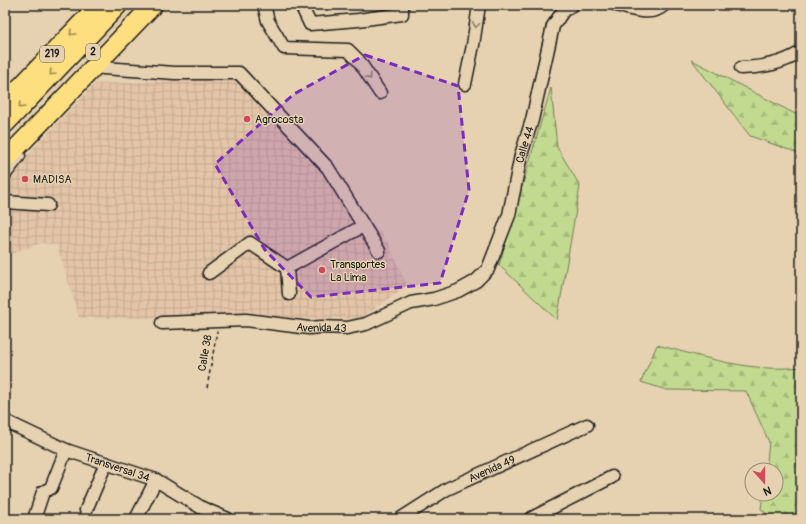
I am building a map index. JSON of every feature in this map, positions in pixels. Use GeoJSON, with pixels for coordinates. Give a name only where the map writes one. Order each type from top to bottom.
{"type":"FeatureCollection","features":[{"type":"Feature","properties":{"kind":"highway","name":"219"},"geometry":{"type":"LineString","coordinates":[[5,103],[99,5]]}},
{"type":"Feature","properties":{"kind":"highway","name":"2"},"geometry":{"type":"LineString","coordinates":[[7,155],[43,94],[118,5]]}},
{"type":"Feature","properties":{"kind":"highway","name":"2"},"geometry":{"type":"LineString","coordinates":[[5,124],[43,94],[138,5]]}},
{"type":"Feature","properties":{"kind":"highway"},"geometry":{"type":"LineString","coordinates":[[7,155],[102,64],[153,5]]}},
{"type":"Feature","properties":{"kind":"street"},"geometry":{"type":"LineString","coordinates":[[264,5],[268,21],[284,48],[348,50],[359,61],[380,93]]}},
{"type":"Feature","properties":{"kind":"street"},"geometry":{"type":"LineString","coordinates":[[301,5],[310,24],[358,20],[402,14],[402,5]]}},
{"type":"Feature","properties":{"kind":"street"},"geometry":{"type":"LineString","coordinates":[[465,84],[479,5]]}},
{"type":"Feature","properties":{"kind":"street","name":"Calle 44"},"geometry":{"type":"LineString","coordinates":[[472,283],[488,269],[496,252],[509,215],[521,155],[534,115],[553,26],[563,11],[572,5]]}},
{"type":"Feature","properties":{"kind":"street"},"geometry":{"type":"LineString","coordinates":[[616,5],[643,12],[659,10],[664,5]]}},
{"type":"Feature","properties":{"kind":"street"},"geometry":{"type":"LineString","coordinates":[[741,68],[769,66],[792,58],[801,52]]}},
{"type":"Feature","properties":{"kind":"street"},"geometry":{"type":"LineString","coordinates":[[5,174],[10,166],[102,64],[175,73],[239,73],[328,168],[379,251]]}},
{"type":"Feature","properties":{"kind":"street"},"geometry":{"type":"LineString","coordinates":[[5,202],[48,205]]}},
{"type":"Feature","properties":{"kind":"street"},"geometry":{"type":"LineString","coordinates":[[287,268],[363,226]]}},
{"type":"Feature","properties":{"kind":"street"},"geometry":{"type":"LineString","coordinates":[[209,273],[250,243],[287,268]]}},
{"type":"Feature","properties":{"kind":"street"},"geometry":{"type":"LineString","coordinates":[[287,268],[289,294]]}},
{"type":"Feature","properties":{"kind":"street","name":"Avenida 43"},"geometry":{"type":"LineString","coordinates":[[162,323],[246,320],[309,328],[347,328],[366,324],[411,303],[434,299],[458,291],[472,283]]}},
{"type":"Feature","properties":{"kind":"street","name":"Transversal 34"},"geometry":{"type":"LineString","coordinates":[[5,421],[66,450],[156,480],[202,508],[228,519]]}},
{"type":"Feature","properties":{"kind":"street","name":"Avenida 49"},"geometry":{"type":"LineString","coordinates":[[400,519],[447,489],[587,425]]}},
{"type":"Feature","properties":{"kind":"street"},"geometry":{"type":"LineString","coordinates":[[34,519],[43,492],[51,488],[66,450]]}},
{"type":"Feature","properties":{"kind":"street"},"geometry":{"type":"LineString","coordinates":[[86,510],[106,463]]}},
{"type":"Feature","properties":{"kind":"street"},"geometry":{"type":"LineString","coordinates":[[530,519],[612,477]]}},
{"type":"Feature","properties":{"kind":"street"},"geometry":{"type":"LineString","coordinates":[[136,519],[156,480]]}},
{"type":"Feature","properties":{"kind":"path","name":"Calle 38"},"geometry":{"type":"LineString","coordinates":[[207,388],[218,322]]}},
{"type":"Feature","properties":{"kind":"highlighted area"},"geometry":{"type":"Polygon","coordinates":[[[365,55],[458,86],[469,190],[440,283],[311,297],[265,250],[215,164],[294,94],[365,55]]]}},
{"type":"Feature","properties":{"kind":"shaded area"},"geometry":{"type":"Polygon","coordinates":[[[248,76],[328,168],[389,244],[407,286],[360,319],[79,318],[57,245],[41,243],[5,256],[5,178],[95,84],[248,76]]]}},
{"type":"Feature","properties":{"kind":"green space"},"geometry":{"type":"Polygon","coordinates":[[[692,60],[801,117],[801,154],[750,136],[692,60]]]}},
{"type":"Feature","properties":{"kind":"green space"},"geometry":{"type":"Polygon","coordinates":[[[551,88],[557,147],[580,186],[557,320],[499,265],[551,88]]]}},
{"type":"Feature","properties":{"kind":"green space"},"geometry":{"type":"Polygon","coordinates":[[[657,345],[710,359],[746,366],[764,368],[801,367],[801,519],[773,519],[761,509],[762,502],[784,502],[784,462],[767,462],[769,442],[746,391],[667,390],[641,382],[657,345]]]}},
{"type":"Feature","properties":{"kind":"place","name":"Agrocosta"},"geometry":{"type":"Point","coordinates":[247,119]}},
{"type":"Feature","properties":{"kind":"place","name":"MADISA"},"geometry":{"type":"Point","coordinates":[25,179]}},
{"type":"Feature","properties":{"kind":"place","name":"Transportes La Lima"},"geometry":{"type":"Point","coordinates":[322,270]}}]}
